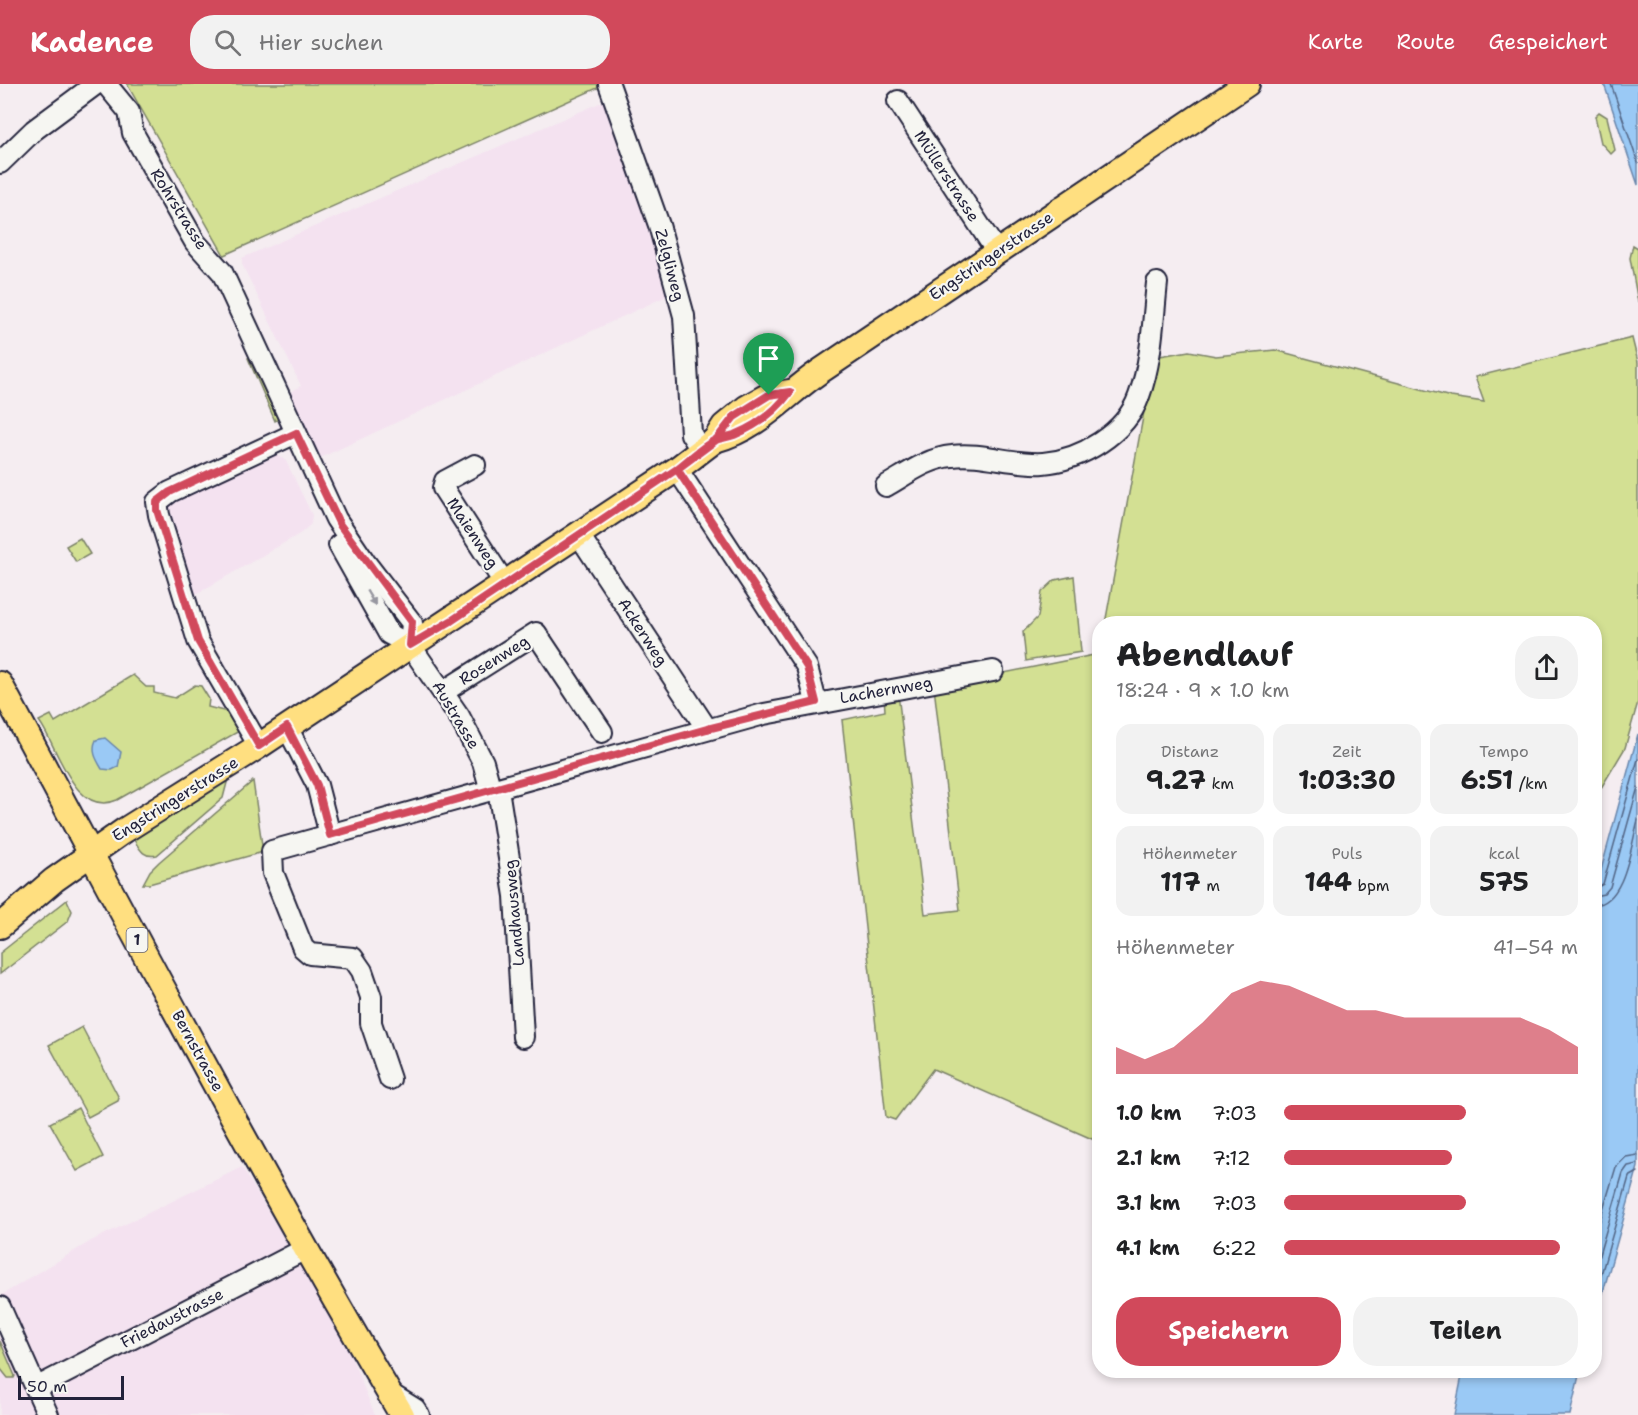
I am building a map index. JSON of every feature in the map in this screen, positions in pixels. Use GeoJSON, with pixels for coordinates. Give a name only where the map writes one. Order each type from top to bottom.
{"type":"FeatureCollection","features":[{"type":"Feature","properties":{"kind":"main road","name":"Engstringerstrasse"},"geometry":{"type":"LineString","coordinates":[[0,926],[54,880],[91,854],[505,584],[709,446],[756,423],[781,405],[790,392],[1247,84]]}},
{"type":"Feature","properties":{"kind":"main road","name":"Bernstrasse"},"geometry":{"type":"LineString","coordinates":[[0,684],[352,1329],[388,1404],[402,1415]]}},
{"type":"Feature","properties":{"kind":"street"},"geometry":{"type":"LineString","coordinates":[[0,163],[34,130],[96,84]]}},
{"type":"Feature","properties":{"kind":"street","name":"Rohrstrasse"},"geometry":{"type":"LineString","coordinates":[[106,84],[129,112],[134,133],[195,242],[222,272],[340,525],[412,622],[410,645]]}},
{"type":"Feature","properties":{"kind":"street","name":"Zelgliweg"},"geometry":{"type":"LineString","coordinates":[[609,84],[659,225],[684,316],[691,434],[709,446]]}},
{"type":"Feature","properties":{"kind":"street","name":"Müllerstrasse"},"geometry":{"type":"LineString","coordinates":[[898,101],[997,252]]}},
{"type":"Feature","properties":{"kind":"street"},"geometry":{"type":"LineString","coordinates":[[886,486],[932,461],[951,456],[1043,463],[1081,452],[1103,441],[1124,421],[1139,397],[1148,355],[1157,283]]}},
{"type":"Feature","properties":{"kind":"street"},"geometry":{"type":"LineString","coordinates":[[259,746],[198,641],[157,510],[157,502],[170,492],[296,433]]}},
{"type":"Feature","properties":{"kind":"street","name":"Maienweg"},"geometry":{"type":"LineString","coordinates":[[475,465],[445,480],[443,488],[505,584]]}},
{"type":"Feature","properties":{"kind":"street"},"geometry":{"type":"LineString","coordinates":[[677,469],[807,667],[816,702]]}},
{"type":"Feature","properties":{"kind":"street","name":"Ackerweg"},"geometry":{"type":"LineString","coordinates":[[579,535],[707,729]]}},
{"type":"Feature","properties":{"kind":"street","name":"Rosenweg"},"geometry":{"type":"LineString","coordinates":[[443,692],[536,633],[602,732]]}},
{"type":"Feature","properties":{"kind":"street","name":"Austrasse"},"geometry":{"type":"LineString","coordinates":[[410,645],[472,738],[494,790]]}},
{"type":"Feature","properties":{"kind":"street","name":"Lachernweg"},"geometry":{"type":"LineString","coordinates":[[390,1079],[371,1023],[371,997],[363,971],[353,958],[343,955],[310,954],[303,948],[273,873],[272,851],[707,729],[816,702],[993,671]]}},
{"type":"Feature","properties":{"kind":"street"},"geometry":{"type":"LineString","coordinates":[[287,727],[317,785],[330,835]]}},
{"type":"Feature","properties":{"kind":"street","name":"Landhausweg"},"geometry":{"type":"LineString","coordinates":[[494,790],[515,896],[523,1037]]}},
{"type":"Feature","properties":{"kind":"street","name":"Friedaustrasse"},"geometry":{"type":"LineString","coordinates":[[36,1388],[307,1248]]}},
{"type":"Feature","properties":{"kind":"street"},"geometry":{"type":"LineString","coordinates":[[0,1307],[48,1415]]}},
{"type":"Feature","properties":{"kind":"street"},"geometry":{"type":"LineString","coordinates":[[388,1404],[415,1409],[419,1415]]}},
{"type":"Feature","properties":{"kind":"shaded area"},"geometry":{"type":"Polygon","coordinates":[[[609,99],[673,293],[318,459],[289,393],[301,386],[242,264],[242,258],[609,99]]]}},
{"type":"Feature","properties":{"kind":"shaded area"},"geometry":{"type":"Polygon","coordinates":[[[276,454],[286,461],[312,515],[311,524],[301,533],[193,596],[167,509],[169,505],[172,501],[276,454]]]}},
{"type":"Feature","properties":{"kind":"shaded area"},"geometry":{"type":"Polygon","coordinates":[[[242,1167],[346,1344],[375,1415],[0,1415],[0,1296],[91,1241],[242,1167]]]}},
{"type":"Feature","properties":{"kind":"green space"},"geometry":{"type":"Polygon","coordinates":[[[127,84],[601,84],[602,86],[224,255],[127,84]]]}},
{"type":"Feature","properties":{"kind":"green space"},"geometry":{"type":"Polygon","coordinates":[[[1599,112],[1607,117],[1615,150],[1611,154],[1601,143],[1595,116],[1599,112]]]}},
{"type":"Feature","properties":{"kind":"green space"},"geometry":{"type":"Polygon","coordinates":[[[1633,245],[1638,248],[1638,302],[1630,258],[1633,245]]]}},
{"type":"Feature","properties":{"kind":"green space"},"geometry":{"type":"Polygon","coordinates":[[[1632,338],[1638,362],[1638,702],[1625,748],[1602,786],[1602,616],[1106,616],[1154,357],[1189,351],[1216,356],[1275,350],[1451,397],[1484,402],[1475,377],[1632,338]]]}},
{"type":"Feature","properties":{"kind":"green space"},"geometry":{"type":"Polygon","coordinates":[[[253,357],[283,417],[275,421],[248,358],[253,357]]]}},
{"type":"Feature","properties":{"kind":"green space"},"geometry":{"type":"Polygon","coordinates":[[[80,538],[90,554],[76,562],[66,546],[80,538]]]}},
{"type":"Feature","properties":{"kind":"green space"},"geometry":{"type":"Polygon","coordinates":[[[1074,576],[1081,652],[1026,661],[1023,632],[1038,617],[1042,592],[1055,580],[1074,576]]]}},
{"type":"Feature","properties":{"kind":"green space"},"geometry":{"type":"Polygon","coordinates":[[[1092,655],[1092,1139],[933,1069],[895,1120],[886,1117],[842,720],[885,711],[884,696],[898,694],[925,914],[960,910],[934,687],[1092,655]]]}},
{"type":"Feature","properties":{"kind":"green space"},"geometry":{"type":"Polygon","coordinates":[[[133,675],[146,687],[154,687],[154,693],[175,698],[195,685],[201,686],[209,699],[208,707],[231,713],[241,730],[117,800],[102,803],[89,799],[78,789],[39,721],[51,715],[55,722],[133,675]]]}},
{"type":"Feature","properties":{"kind":"green space"},"geometry":{"type":"Polygon","coordinates":[[[229,775],[223,798],[157,855],[149,855],[140,850],[134,840],[229,775]]]}},
{"type":"Feature","properties":{"kind":"green space"},"geometry":{"type":"Polygon","coordinates":[[[253,781],[263,852],[143,884],[150,871],[159,862],[253,781]]]}},
{"type":"Feature","properties":{"kind":"green space"},"geometry":{"type":"Polygon","coordinates":[[[67,900],[72,911],[68,921],[0,974],[0,953],[67,900]]]}},
{"type":"Feature","properties":{"kind":"green space"},"geometry":{"type":"Polygon","coordinates":[[[82,1027],[119,1098],[118,1101],[88,1117],[49,1045],[82,1027]]]}},
{"type":"Feature","properties":{"kind":"green space"},"geometry":{"type":"Polygon","coordinates":[[[78,1108],[103,1157],[77,1171],[50,1123],[78,1108]]]}},
{"type":"Feature","properties":{"kind":"green space"},"geometry":{"type":"Polygon","coordinates":[[[0,1341],[14,1378],[8,1378],[0,1368],[0,1341]]]}},
{"type":"Feature","properties":{"kind":"water"},"geometry":{"type":"Polygon","coordinates":[[[1604,84],[1638,84],[1638,185],[1604,84]]]}},
{"type":"Feature","properties":{"kind":"water"},"geometry":{"type":"Polygon","coordinates":[[[1638,734],[1638,1167],[1602,1296],[1602,866],[1638,734]]]}},
{"type":"Feature","properties":{"kind":"water"},"geometry":{"type":"Polygon","coordinates":[[[105,738],[121,752],[118,767],[112,770],[102,769],[95,755],[96,740],[105,738]]]}},
{"type":"Feature","properties":{"kind":"water"},"geometry":{"type":"Polygon","coordinates":[[[1462,1378],[1578,1378],[1570,1415],[1454,1415],[1462,1378]]]}},
{"type":"Feature","properties":{"kind":"route"},"geometry":{"type":"LineString","coordinates":[[769,395],[734,417],[724,426],[716,440],[677,469],[451,621],[410,645],[412,622],[364,562],[340,525],[296,433],[170,492],[157,502],[157,510],[198,641],[252,729],[259,746],[287,727],[308,763],[317,785],[330,835],[707,729],[816,702],[807,667],[677,469],[709,445],[716,440],[732,436],[768,415],[781,405],[790,392],[769,395]]}}]}
